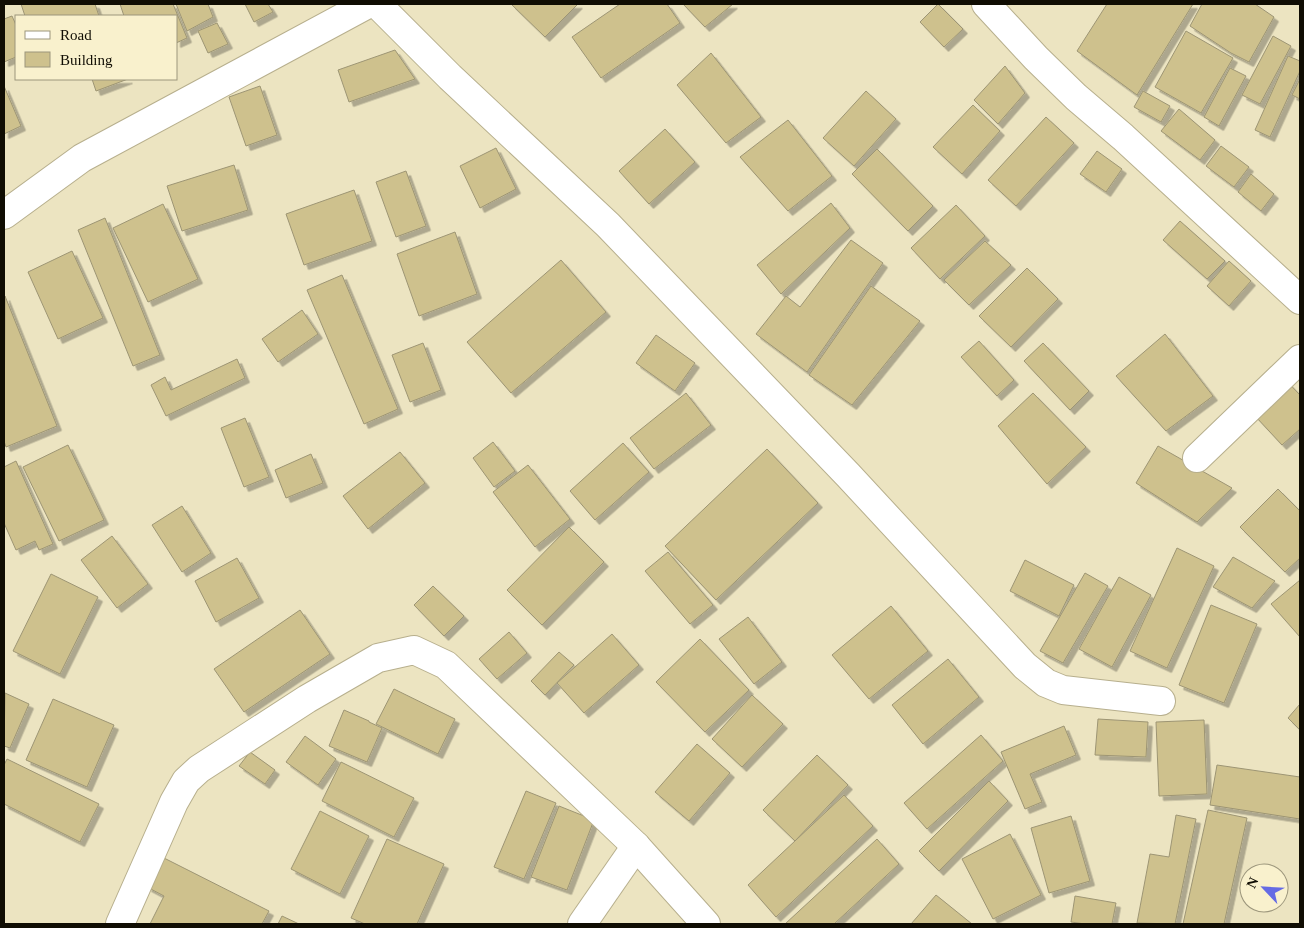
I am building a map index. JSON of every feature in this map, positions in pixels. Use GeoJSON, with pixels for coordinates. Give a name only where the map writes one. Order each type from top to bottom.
{"type":"FeatureCollection","features":[{"type":"Feature","properties":{"kind":"street"},"geometry":{"type":"LineString","coordinates":[[4,215],[82,158],[368,4]]}},
{"type":"Feature","properties":{"kind":"street"},"geometry":{"type":"LineString","coordinates":[[377,4],[450,77],[608,225],[848,475],[1025,666],[1046,684],[1063,690],[1161,701]]}},
{"type":"Feature","properties":{"kind":"street"},"geometry":{"type":"LineString","coordinates":[[986,4],[1036,58],[1076,97],[1123,137],[1300,299]]}},
{"type":"Feature","properties":{"kind":"street"},"geometry":{"type":"LineString","coordinates":[[1198,458],[1300,359]]}},
{"type":"Feature","properties":{"kind":"street"},"geometry":{"type":"LineString","coordinates":[[120,924],[174,802],[186,781],[200,769],[307,699],[378,658],[414,650],[446,665],[636,846],[706,924]]}},
{"type":"Feature","properties":{"kind":"street"},"geometry":{"type":"LineString","coordinates":[[582,924],[636,846]]}},
{"type":"Feature","properties":{"kind":"building"},"geometry":{"type":"Polygon","coordinates":[[[21,4],[95,4],[99,15],[25,15],[21,4]]]}},
{"type":"Feature","properties":{"kind":"building"},"geometry":{"type":"Polygon","coordinates":[[[120,4],[173,4],[178,15],[124,15],[120,4]]]}},
{"type":"Feature","properties":{"kind":"building"},"geometry":{"type":"Polygon","coordinates":[[[176,4],[208,4],[213,17],[187,31],[176,4]]]}},
{"type":"Feature","properties":{"kind":"building"},"geometry":{"type":"Polygon","coordinates":[[[245,4],[268,4],[273,12],[254,22],[245,4]]]}},
{"type":"Feature","properties":{"kind":"building"},"geometry":{"type":"Polygon","coordinates":[[[511,4],[578,4],[545,37],[511,4]]]}},
{"type":"Feature","properties":{"kind":"building"},"geometry":{"type":"Polygon","coordinates":[[[620,4],[667,4],[680,23],[601,78],[572,37],[620,4]]]}},
{"type":"Feature","properties":{"kind":"building"},"geometry":{"type":"Polygon","coordinates":[[[683,4],[733,4],[705,27],[683,4]]]}},
{"type":"Feature","properties":{"kind":"building"},"geometry":{"type":"Polygon","coordinates":[[[938,4],[963,29],[944,47],[920,22],[938,4]]]}},
{"type":"Feature","properties":{"kind":"building"},"geometry":{"type":"Polygon","coordinates":[[[1107,4],[1193,4],[1137,95],[1077,51],[1107,4]]]}},
{"type":"Feature","properties":{"kind":"building"},"geometry":{"type":"Polygon","coordinates":[[[1202,4],[1255,4],[1274,17],[1249,62],[1231,53],[1190,26],[1202,4]]]}},
{"type":"Feature","properties":{"kind":"building"},"geometry":{"type":"Polygon","coordinates":[[[12,16],[15,23],[15,57],[4,62],[4,19],[12,16]]]}},
{"type":"Feature","properties":{"kind":"building"},"geometry":{"type":"Polygon","coordinates":[[[178,16],[187,38],[178,42],[178,16]]]}},
{"type":"Feature","properties":{"kind":"building"},"geometry":{"type":"Polygon","coordinates":[[[217,23],[228,44],[208,53],[198,31],[217,23]]]}},
{"type":"Feature","properties":{"kind":"building"},"geometry":{"type":"Polygon","coordinates":[[[1186,31],[1233,58],[1201,113],[1155,87],[1186,31]]]}},
{"type":"Feature","properties":{"kind":"building"},"geometry":{"type":"Polygon","coordinates":[[[1273,36],[1291,46],[1260,104],[1242,95],[1273,36]]]}},
{"type":"Feature","properties":{"kind":"building"},"geometry":{"type":"Polygon","coordinates":[[[395,50],[415,79],[349,102],[338,70],[395,50]]]}},
{"type":"Feature","properties":{"kind":"building"},"geometry":{"type":"Polygon","coordinates":[[[711,53],[761,117],[726,143],[677,85],[711,53]]]}},
{"type":"Feature","properties":{"kind":"building"},"geometry":{"type":"Polygon","coordinates":[[[1288,56],[1300,61],[1300,71],[1270,137],[1255,130],[1288,56]]]}},
{"type":"Feature","properties":{"kind":"building"},"geometry":{"type":"Polygon","coordinates":[[[1005,66],[1025,93],[998,124],[974,100],[1005,66]]]}},
{"type":"Feature","properties":{"kind":"building"},"geometry":{"type":"Polygon","coordinates":[[[1230,68],[1246,76],[1219,126],[1204,117],[1230,68]]]}},
{"type":"Feature","properties":{"kind":"building"},"geometry":{"type":"Polygon","coordinates":[[[1300,79],[1300,99],[1292,95],[1300,79]]]}},
{"type":"Feature","properties":{"kind":"building"},"geometry":{"type":"Polygon","coordinates":[[[92,80],[125,80],[96,91],[92,80]]]}},
{"type":"Feature","properties":{"kind":"building"},"geometry":{"type":"Polygon","coordinates":[[[4,86],[21,126],[4,134],[4,86]]]}},
{"type":"Feature","properties":{"kind":"building"},"geometry":{"type":"Polygon","coordinates":[[[260,86],[277,135],[246,146],[229,97],[260,86]]]}},
{"type":"Feature","properties":{"kind":"building"},"geometry":{"type":"Polygon","coordinates":[[[866,91],[896,119],[854,166],[823,138],[866,91]]]}},
{"type":"Feature","properties":{"kind":"building"},"geometry":{"type":"Polygon","coordinates":[[[1143,91],[1170,106],[1161,122],[1134,107],[1143,91]]]}},
{"type":"Feature","properties":{"kind":"building"},"geometry":{"type":"Polygon","coordinates":[[[973,105],[1000,131],[962,174],[933,147],[973,105]]]}},
{"type":"Feature","properties":{"kind":"building"},"geometry":{"type":"Polygon","coordinates":[[[1179,109],[1215,140],[1200,160],[1161,131],[1179,109]]]}},
{"type":"Feature","properties":{"kind":"building"},"geometry":{"type":"Polygon","coordinates":[[[1046,117],[1074,143],[1016,206],[988,180],[1046,117]]]}},
{"type":"Feature","properties":{"kind":"building"},"geometry":{"type":"Polygon","coordinates":[[[788,120],[832,176],[788,211],[740,157],[788,120]]]}},
{"type":"Feature","properties":{"kind":"building"},"geometry":{"type":"Polygon","coordinates":[[[665,129],[695,162],[649,204],[619,171],[665,129]]]}},
{"type":"Feature","properties":{"kind":"building"},"geometry":{"type":"Polygon","coordinates":[[[1221,146],[1249,167],[1234,187],[1206,166],[1221,146]]]}},
{"type":"Feature","properties":{"kind":"building"},"geometry":{"type":"Polygon","coordinates":[[[496,148],[516,189],[480,208],[460,166],[496,148]]]}},
{"type":"Feature","properties":{"kind":"building"},"geometry":{"type":"Polygon","coordinates":[[[877,149],[933,206],[908,231],[852,174],[877,149]]]}},
{"type":"Feature","properties":{"kind":"building"},"geometry":{"type":"Polygon","coordinates":[[[1097,151],[1122,169],[1106,192],[1080,174],[1097,151]]]}},
{"type":"Feature","properties":{"kind":"building"},"geometry":{"type":"Polygon","coordinates":[[[234,165],[248,210],[182,231],[167,186],[234,165]]]}},
{"type":"Feature","properties":{"kind":"building"},"geometry":{"type":"Polygon","coordinates":[[[406,171],[426,226],[396,237],[376,182],[406,171]]]}},
{"type":"Feature","properties":{"kind":"building"},"geometry":{"type":"Polygon","coordinates":[[[1251,174],[1274,194],[1261,211],[1238,192],[1251,174]]]}},
{"type":"Feature","properties":{"kind":"building"},"geometry":{"type":"Polygon","coordinates":[[[354,190],[372,241],[304,265],[286,214],[354,190]]]}},
{"type":"Feature","properties":{"kind":"building"},"geometry":{"type":"Polygon","coordinates":[[[831,203],[850,228],[781,294],[757,265],[831,203]]]}},
{"type":"Feature","properties":{"kind":"building"},"geometry":{"type":"Polygon","coordinates":[[[163,204],[198,279],[148,302],[113,228],[163,204]]]}},
{"type":"Feature","properties":{"kind":"building"},"geometry":{"type":"Polygon","coordinates":[[[956,205],[985,236],[940,279],[911,248],[956,205]]]}},
{"type":"Feature","properties":{"kind":"building"},"geometry":{"type":"Polygon","coordinates":[[[105,218],[160,355],[133,366],[78,230],[105,218]]]}},
{"type":"Feature","properties":{"kind":"building"},"geometry":{"type":"Polygon","coordinates":[[[1180,221],[1225,261],[1207,279],[1163,240],[1180,221]]]}},
{"type":"Feature","properties":{"kind":"building"},"geometry":{"type":"Polygon","coordinates":[[[455,232],[477,294],[419,316],[397,254],[455,232]]]}},
{"type":"Feature","properties":{"kind":"building"},"geometry":{"type":"Polygon","coordinates":[[[851,240],[883,263],[807,372],[756,334],[786,296],[800,307],[851,240]]]}},
{"type":"Feature","properties":{"kind":"building"},"geometry":{"type":"Polygon","coordinates":[[[985,241],[1011,265],[969,305],[944,280],[985,241]]]}},
{"type":"Feature","properties":{"kind":"building"},"geometry":{"type":"Polygon","coordinates":[[[72,251],[103,318],[58,339],[28,272],[72,251]]]}},
{"type":"Feature","properties":{"kind":"building"},"geometry":{"type":"Polygon","coordinates":[[[561,260],[606,312],[511,393],[467,342],[561,260]]]}},
{"type":"Feature","properties":{"kind":"building"},"geometry":{"type":"Polygon","coordinates":[[[1229,261],[1251,281],[1229,306],[1207,286],[1229,261]]]}},
{"type":"Feature","properties":{"kind":"building"},"geometry":{"type":"Polygon","coordinates":[[[1027,268],[1058,299],[1011,347],[979,316],[1027,268]]]}},
{"type":"Feature","properties":{"kind":"building"},"geometry":{"type":"Polygon","coordinates":[[[342,275],[398,409],[364,424],[307,290],[342,275]]]}},
{"type":"Feature","properties":{"kind":"building"},"geometry":{"type":"Polygon","coordinates":[[[871,286],[920,321],[852,405],[809,375],[871,286]]]}},
{"type":"Feature","properties":{"kind":"building"},"geometry":{"type":"Polygon","coordinates":[[[5,296],[57,426],[6,447],[4,441],[5,296]]]}},
{"type":"Feature","properties":{"kind":"building"},"geometry":{"type":"Polygon","coordinates":[[[302,310],[318,334],[278,362],[262,339],[302,310]]]}},
{"type":"Feature","properties":{"kind":"building"},"geometry":{"type":"Polygon","coordinates":[[[1165,334],[1213,396],[1166,431],[1116,376],[1165,334]]]}},
{"type":"Feature","properties":{"kind":"building"},"geometry":{"type":"Polygon","coordinates":[[[656,335],[695,363],[675,391],[636,363],[656,335]]]}},
{"type":"Feature","properties":{"kind":"building"},"geometry":{"type":"Polygon","coordinates":[[[979,341],[1014,380],[997,396],[961,357],[979,341]]]}},
{"type":"Feature","properties":{"kind":"building"},"geometry":{"type":"Polygon","coordinates":[[[423,343],[441,390],[410,402],[392,355],[423,343]]]}},
{"type":"Feature","properties":{"kind":"building"},"geometry":{"type":"Polygon","coordinates":[[[1043,343],[1089,391],[1070,410],[1024,361],[1043,343]]]}},
{"type":"Feature","properties":{"kind":"building"},"geometry":{"type":"Polygon","coordinates":[[[237,359],[245,378],[166,416],[151,385],[165,377],[171,390],[237,359]]]}},
{"type":"Feature","properties":{"kind":"building"},"geometry":{"type":"Polygon","coordinates":[[[1277,371],[1300,395],[1300,429],[1282,445],[1243,403],[1277,371]]]}},
{"type":"Feature","properties":{"kind":"building"},"geometry":{"type":"Polygon","coordinates":[[[686,393],[711,425],[654,469],[630,438],[686,393]]]}},
{"type":"Feature","properties":{"kind":"building"},"geometry":{"type":"Polygon","coordinates":[[[1033,393],[1086,447],[1047,484],[998,426],[1033,393]]]}},
{"type":"Feature","properties":{"kind":"building"},"geometry":{"type":"Polygon","coordinates":[[[245,418],[269,477],[244,487],[221,428],[245,418]]]}},
{"type":"Feature","properties":{"kind":"building"},"geometry":{"type":"Polygon","coordinates":[[[493,442],[515,471],[494,487],[473,458],[493,442]]]}},
{"type":"Feature","properties":{"kind":"building"},"geometry":{"type":"Polygon","coordinates":[[[623,443],[649,472],[595,520],[570,491],[623,443]]]}},
{"type":"Feature","properties":{"kind":"building"},"geometry":{"type":"Polygon","coordinates":[[[68,445],[104,520],[59,541],[23,467],[68,445]]]}},
{"type":"Feature","properties":{"kind":"building"},"geometry":{"type":"Polygon","coordinates":[[[1158,446],[1232,488],[1197,522],[1136,483],[1158,446]]]}},
{"type":"Feature","properties":{"kind":"building"},"geometry":{"type":"Polygon","coordinates":[[[767,449],[818,503],[716,600],[665,546],[767,449]]]}},
{"type":"Feature","properties":{"kind":"building"},"geometry":{"type":"Polygon","coordinates":[[[400,452],[425,483],[368,529],[343,496],[400,452]]]}},
{"type":"Feature","properties":{"kind":"building"},"geometry":{"type":"Polygon","coordinates":[[[311,454],[323,483],[286,498],[275,470],[311,454]]]}},
{"type":"Feature","properties":{"kind":"building"},"geometry":{"type":"Polygon","coordinates":[[[16,461],[53,544],[39,550],[35,541],[16,550],[4,523],[4,467],[16,461]]]}},
{"type":"Feature","properties":{"kind":"building"},"geometry":{"type":"Polygon","coordinates":[[[528,465],[570,519],[535,547],[493,492],[528,465]]]}},
{"type":"Feature","properties":{"kind":"building"},"geometry":{"type":"Polygon","coordinates":[[[1278,489],[1300,511],[1300,558],[1285,572],[1240,527],[1278,489]]]}},
{"type":"Feature","properties":{"kind":"building"},"geometry":{"type":"Polygon","coordinates":[[[182,506],[211,553],[182,572],[152,525],[182,506]]]}},
{"type":"Feature","properties":{"kind":"building"},"geometry":{"type":"Polygon","coordinates":[[[569,527],[604,562],[542,625],[507,590],[569,527]]]}},
{"type":"Feature","properties":{"kind":"building"},"geometry":{"type":"Polygon","coordinates":[[[112,536],[148,584],[117,608],[81,560],[112,536]]]}},
{"type":"Feature","properties":{"kind":"building"},"geometry":{"type":"Polygon","coordinates":[[[1177,548],[1214,566],[1167,668],[1130,651],[1177,548]]]}},
{"type":"Feature","properties":{"kind":"building"},"geometry":{"type":"Polygon","coordinates":[[[668,552],[713,605],[690,624],[645,571],[668,552]]]}},
{"type":"Feature","properties":{"kind":"building"},"geometry":{"type":"Polygon","coordinates":[[[1233,557],[1275,581],[1252,608],[1213,587],[1233,557]]]}},
{"type":"Feature","properties":{"kind":"building"},"geometry":{"type":"Polygon","coordinates":[[[237,558],[259,598],[216,622],[195,581],[237,558]]]}},
{"type":"Feature","properties":{"kind":"building"},"geometry":{"type":"Polygon","coordinates":[[[1025,560],[1074,585],[1059,616],[1010,591],[1025,560]]]}},
{"type":"Feature","properties":{"kind":"building"},"geometry":{"type":"Polygon","coordinates":[[[1085,573],[1108,586],[1063,663],[1040,651],[1085,573]]]}},
{"type":"Feature","properties":{"kind":"building"},"geometry":{"type":"Polygon","coordinates":[[[51,574],[98,597],[60,674],[13,651],[51,574]]]}},
{"type":"Feature","properties":{"kind":"building"},"geometry":{"type":"Polygon","coordinates":[[[1119,577],[1151,595],[1112,667],[1079,649],[1119,577]]]}},
{"type":"Feature","properties":{"kind":"building"},"geometry":{"type":"Polygon","coordinates":[[[1300,580],[1300,637],[1271,604],[1300,580]]]}},
{"type":"Feature","properties":{"kind":"building"},"geometry":{"type":"Polygon","coordinates":[[[433,586],[464,616],[444,636],[414,605],[433,586]]]}},
{"type":"Feature","properties":{"kind":"building"},"geometry":{"type":"Polygon","coordinates":[[[1211,605],[1257,624],[1224,703],[1179,685],[1211,605]]]}},
{"type":"Feature","properties":{"kind":"building"},"geometry":{"type":"Polygon","coordinates":[[[891,606],[928,651],[869,699],[832,655],[891,606]]]}},
{"type":"Feature","properties":{"kind":"building"},"geometry":{"type":"Polygon","coordinates":[[[300,610],[330,654],[244,712],[214,669],[300,610]]]}},
{"type":"Feature","properties":{"kind":"building"},"geometry":{"type":"Polygon","coordinates":[[[748,617],[782,662],[754,684],[719,639],[748,617]]]}},
{"type":"Feature","properties":{"kind":"building"},"geometry":{"type":"Polygon","coordinates":[[[509,632],[527,653],[497,679],[479,659],[509,632]]]}},
{"type":"Feature","properties":{"kind":"building"},"geometry":{"type":"Polygon","coordinates":[[[612,634],[639,665],[584,713],[557,683],[612,634]]]}},
{"type":"Feature","properties":{"kind":"building"},"geometry":{"type":"Polygon","coordinates":[[[700,639],[749,690],[705,732],[656,682],[700,639]]]}},
{"type":"Feature","properties":{"kind":"building"},"geometry":{"type":"Polygon","coordinates":[[[559,652],[574,665],[545,695],[531,681],[559,652]]]}},
{"type":"Feature","properties":{"kind":"building"},"geometry":{"type":"Polygon","coordinates":[[[948,659],[979,697],[923,744],[892,705],[948,659]]]}},
{"type":"Feature","properties":{"kind":"building"},"geometry":{"type":"Polygon","coordinates":[[[394,689],[455,719],[438,754],[376,724],[394,689]]]}},
{"type":"Feature","properties":{"kind":"building"},"geometry":{"type":"Polygon","coordinates":[[[5,693],[29,704],[10,748],[4,746],[5,693]]]}},
{"type":"Feature","properties":{"kind":"building"},"geometry":{"type":"Polygon","coordinates":[[[752,695],[783,724],[742,767],[712,739],[752,695]]]}},
{"type":"Feature","properties":{"kind":"building"},"geometry":{"type":"Polygon","coordinates":[[[53,699],[114,725],[87,787],[26,760],[53,699]]]}},
{"type":"Feature","properties":{"kind":"building"},"geometry":{"type":"Polygon","coordinates":[[[1300,704],[1300,730],[1288,718],[1300,704]]]}},
{"type":"Feature","properties":{"kind":"building"},"geometry":{"type":"Polygon","coordinates":[[[344,710],[382,728],[367,762],[329,746],[344,710]]]}},
{"type":"Feature","properties":{"kind":"building"},"geometry":{"type":"Polygon","coordinates":[[[1098,719],[1148,722],[1146,757],[1095,755],[1098,719]]]}},
{"type":"Feature","properties":{"kind":"building"},"geometry":{"type":"Polygon","coordinates":[[[1204,720],[1207,794],[1159,796],[1156,722],[1204,720]]]}},
{"type":"Feature","properties":{"kind":"building"},"geometry":{"type":"Polygon","coordinates":[[[1064,726],[1076,755],[1030,774],[1042,802],[1025,809],[1001,752],[1064,726]]]}},
{"type":"Feature","properties":{"kind":"building"},"geometry":{"type":"Polygon","coordinates":[[[981,735],[1003,761],[927,829],[904,803],[981,735]]]}},
{"type":"Feature","properties":{"kind":"building"},"geometry":{"type":"Polygon","coordinates":[[[305,736],[336,759],[318,785],[286,762],[305,736]]]}},
{"type":"Feature","properties":{"kind":"building"},"geometry":{"type":"Polygon","coordinates":[[[697,744],[730,773],[689,821],[655,792],[697,744]]]}},
{"type":"Feature","properties":{"kind":"building"},"geometry":{"type":"Polygon","coordinates":[[[250,752],[275,770],[265,784],[239,766],[250,752]]]}},
{"type":"Feature","properties":{"kind":"building"},"geometry":{"type":"Polygon","coordinates":[[[817,755],[848,785],[795,841],[763,810],[817,755]]]}},
{"type":"Feature","properties":{"kind":"building"},"geometry":{"type":"Polygon","coordinates":[[[7,759],[99,804],[80,842],[4,804],[4,765],[7,759]]]}},
{"type":"Feature","properties":{"kind":"building"},"geometry":{"type":"Polygon","coordinates":[[[341,762],[414,798],[394,837],[322,801],[341,762]]]}},
{"type":"Feature","properties":{"kind":"building"},"geometry":{"type":"Polygon","coordinates":[[[1217,765],[1300,777],[1300,819],[1210,805],[1217,765]]]}},
{"type":"Feature","properties":{"kind":"building"},"geometry":{"type":"Polygon","coordinates":[[[989,781],[1008,801],[939,871],[919,851],[989,781]]]}},
{"type":"Feature","properties":{"kind":"building"},"geometry":{"type":"Polygon","coordinates":[[[526,791],[556,803],[524,879],[494,867],[526,791]]]}},
{"type":"Feature","properties":{"kind":"building"},"geometry":{"type":"Polygon","coordinates":[[[844,795],[873,826],[776,917],[748,885],[844,795]]]}},
{"type":"Feature","properties":{"kind":"building"},"geometry":{"type":"Polygon","coordinates":[[[559,806],[594,820],[567,890],[531,877],[559,806]]]}},
{"type":"Feature","properties":{"kind":"building"},"geometry":{"type":"Polygon","coordinates":[[[1208,810],[1247,818],[1224,924],[1183,924],[1208,810]]]}},
{"type":"Feature","properties":{"kind":"building"},"geometry":{"type":"Polygon","coordinates":[[[320,811],[369,836],[340,894],[291,869],[320,811]]]}},
{"type":"Feature","properties":{"kind":"building"},"geometry":{"type":"Polygon","coordinates":[[[1176,815],[1196,819],[1175,924],[1137,923],[1150,854],[1169,857],[1176,815]]]}},
{"type":"Feature","properties":{"kind":"building"},"geometry":{"type":"Polygon","coordinates":[[[1071,816],[1090,881],[1049,893],[1031,828],[1071,816]]]}},
{"type":"Feature","properties":{"kind":"building"},"geometry":{"type":"Polygon","coordinates":[[[1010,834],[1041,895],[993,919],[962,859],[1010,834]]]}},
{"type":"Feature","properties":{"kind":"building"},"geometry":{"type":"Polygon","coordinates":[[[387,839],[444,864],[417,924],[365,924],[351,918],[387,839]]]}},
{"type":"Feature","properties":{"kind":"building"},"geometry":{"type":"Polygon","coordinates":[[[877,839],[899,864],[834,924],[785,924],[877,839]]]}},
{"type":"Feature","properties":{"kind":"building"},"geometry":{"type":"Polygon","coordinates":[[[162,857],[269,911],[262,924],[150,924],[164,896],[147,887],[162,857]]]}},
{"type":"Feature","properties":{"kind":"building"},"geometry":{"type":"Polygon","coordinates":[[[936,895],[972,924],[911,924],[936,895]]]}},
{"type":"Feature","properties":{"kind":"building"},"geometry":{"type":"Polygon","coordinates":[[[1075,896],[1116,903],[1112,924],[1071,922],[1075,896]]]}},
{"type":"Feature","properties":{"kind":"building"},"geometry":{"type":"Polygon","coordinates":[[[282,916],[299,924],[278,924],[282,916]]]}}]}
